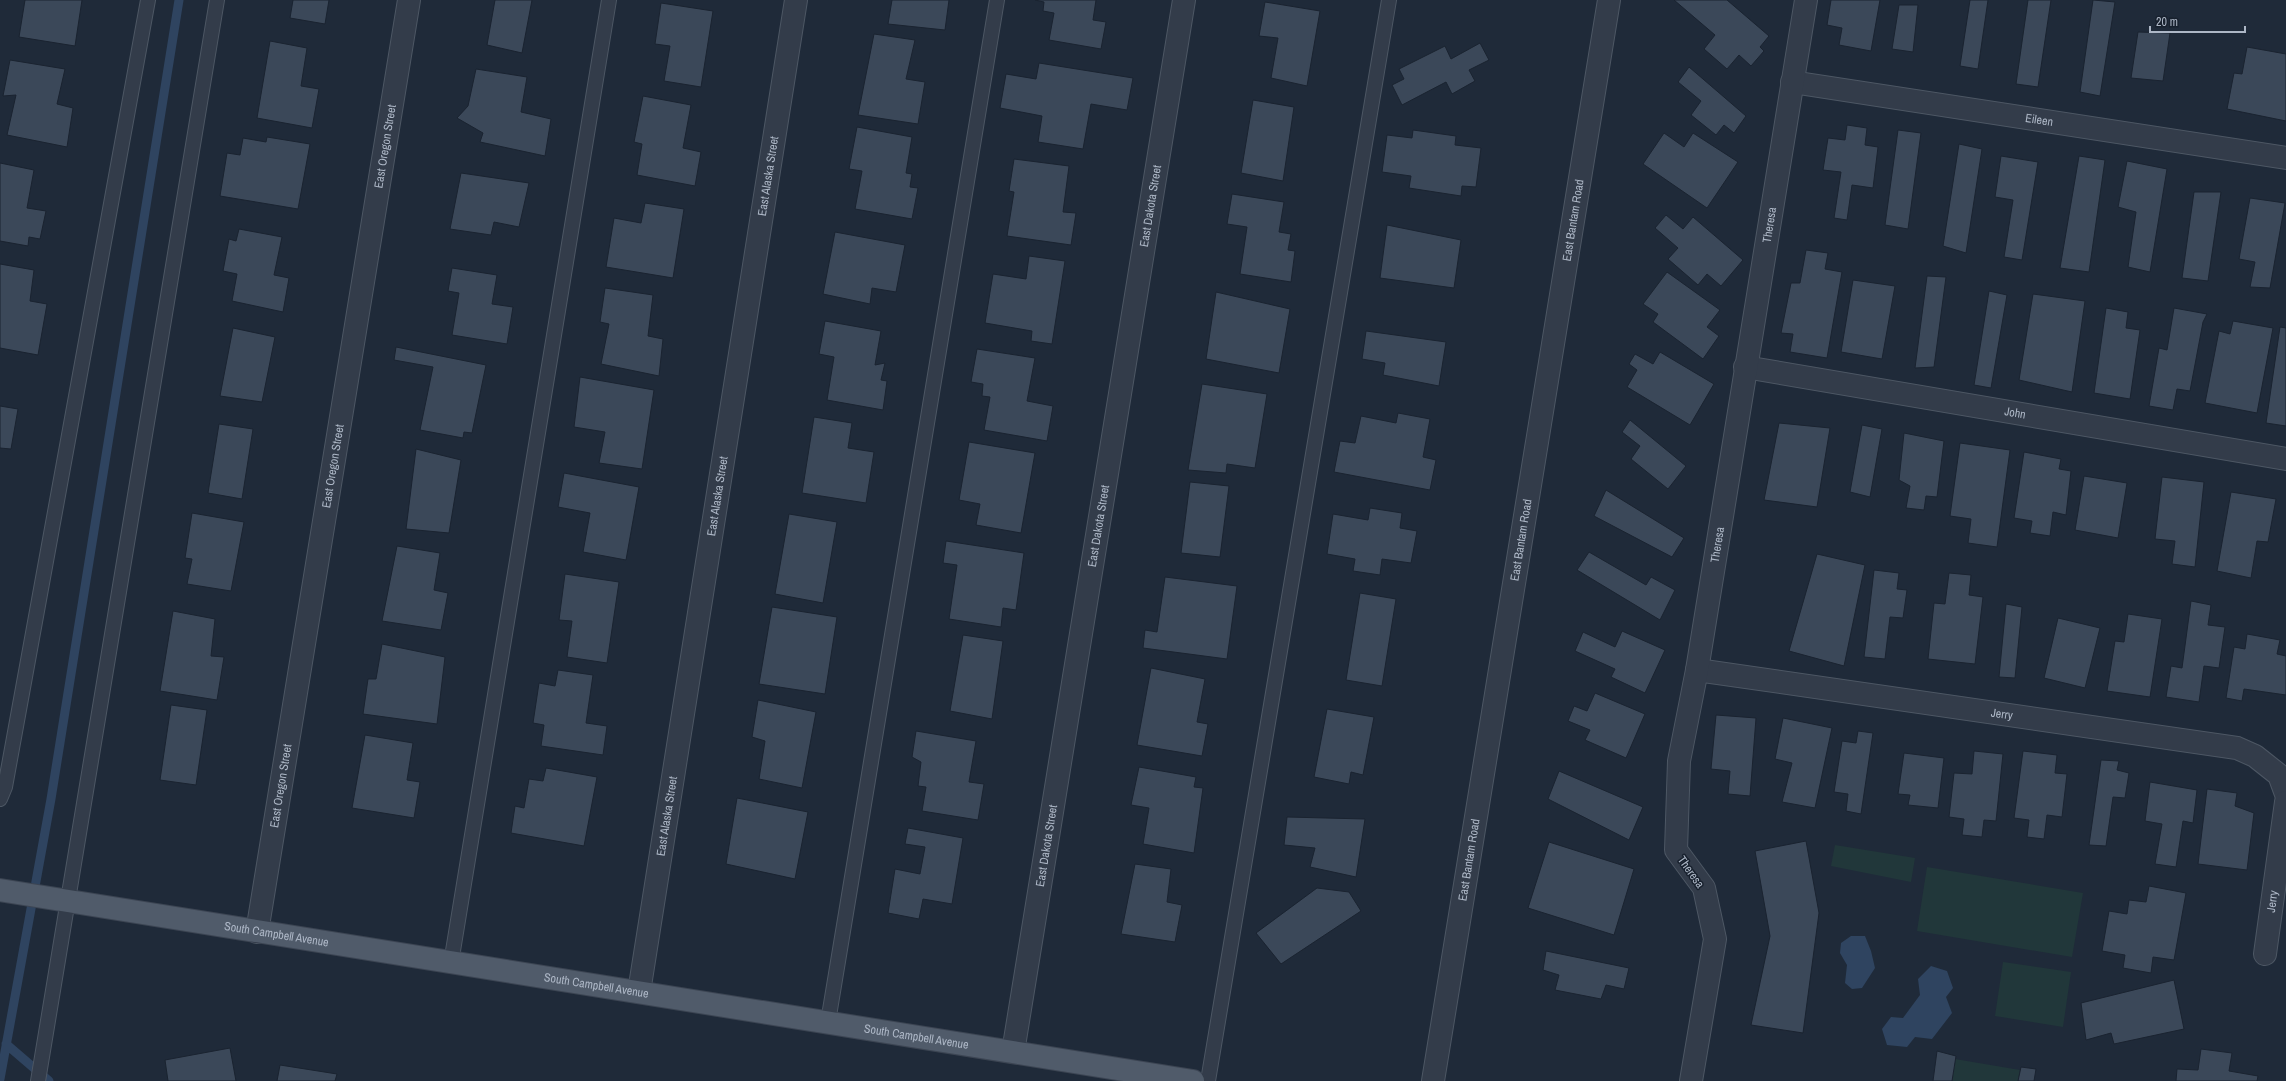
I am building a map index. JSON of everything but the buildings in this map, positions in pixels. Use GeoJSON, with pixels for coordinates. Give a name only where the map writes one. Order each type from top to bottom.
{"type":"FeatureCollection","features":[{"type":"Feature","properties":{"kind":"main road","name":"South Campbell Avenue"},"geometry":{"type":"LineString","coordinates":[[6,891],[1192,1081]]}},
{"type":"Feature","properties":{"kind":"street","name":"East Oregon Street"},"geometry":{"type":"LineString","coordinates":[[257,932],[409,0]]}},
{"type":"Feature","properties":{"kind":"street","name":"East Alaska Street"},"geometry":{"type":"LineString","coordinates":[[639,992],[796,0]]}},
{"type":"Feature","properties":{"kind":"street","name":"East Dakota Street"},"geometry":{"type":"LineString","coordinates":[[1013,1052],[1184,0]]}},
{"type":"Feature","properties":{"kind":"street","name":"East Bantam Road"},"geometry":{"type":"LineString","coordinates":[[1434,1081],[1609,0]]}},
{"type":"Feature","properties":{"kind":"street","name":"Theresa"},"geometry":{"type":"LineString","coordinates":[[1691,1081],[1715,939],[1704,888],[1676,850],[1679,761],[1697,670],[1745,367],[1806,0]]}},
{"type":"Feature","properties":{"kind":"street","name":"Eileen"},"geometry":{"type":"LineString","coordinates":[[1792,82],[2286,158]]}},
{"type":"Feature","properties":{"kind":"street","name":"John"},"geometry":{"type":"LineString","coordinates":[[1745,367],[2286,459]]}},
{"type":"Feature","properties":{"kind":"street","name":"Jerry"},"geometry":{"type":"LineString","coordinates":[[1697,670],[2237,748],[2256,756],[2279,775],[2286,794]]}},
{"type":"Feature","properties":{"kind":"street","name":"Jerry"},"geometry":{"type":"LineString","coordinates":[[2265,954],[2286,802]]}},
{"type":"Feature","properties":{"kind":"lane"},"geometry":{"type":"LineString","coordinates":[[0,799],[6,779],[148,0]]}},
{"type":"Feature","properties":{"kind":"lane"},"geometry":{"type":"LineString","coordinates":[[38,1081],[60,900],[217,0]]}},
{"type":"Feature","properties":{"kind":"lane"},"geometry":{"type":"LineString","coordinates":[[451,963],[609,0]]}},
{"type":"Feature","properties":{"kind":"lane"},"geometry":{"type":"LineString","coordinates":[[828,1022],[996,0]]}},
{"type":"Feature","properties":{"kind":"lane"},"geometry":{"type":"LineString","coordinates":[[1208,1081],[1389,0]]}},
{"type":"Feature","properties":{"kind":"green space"},"geometry":{"type":"Polygon","coordinates":[[[1835,845],[1915,858],[1911,882],[1831,866],[1835,845]]]}},
{"type":"Feature","properties":{"kind":"green space"},"geometry":{"type":"Polygon","coordinates":[[[1927,867],[2083,893],[2072,957],[1917,931],[1927,867]]]}},
{"type":"Feature","properties":{"kind":"green space"},"geometry":{"type":"Polygon","coordinates":[[[2003,962],[2071,972],[2063,1027],[1995,1016],[2003,962]]]}},
{"type":"Feature","properties":{"kind":"green space"},"geometry":{"type":"Polygon","coordinates":[[[1955,1059],[2020,1070],[2018,1081],[1952,1081],[1955,1059]]]}},
{"type":"Feature","properties":{"kind":"water"},"geometry":{"type":"Polygon","coordinates":[[[1851,936],[1865,936],[1871,951],[1875,968],[1862,988],[1852,989],[1845,983],[1847,965],[1840,953],[1841,943],[1851,936]]]}},
{"type":"Feature","properties":{"kind":"water"},"geometry":{"type":"Polygon","coordinates":[[[1931,966],[1947,971],[1953,988],[1946,997],[1952,1013],[1932,1039],[1915,1037],[1907,1047],[1887,1045],[1882,1029],[1891,1017],[1903,1018],[1920,995],[1918,979],[1931,966]]]}},
{"type":"Feature","properties":{"kind":"waterway"},"geometry":{"type":"LineString","coordinates":[[0,1079],[51,799],[179,0]]}},
{"type":"Feature","properties":{"kind":"waterway"},"geometry":{"type":"LineString","coordinates":[[6,1044],[49,1081]]}}]}
